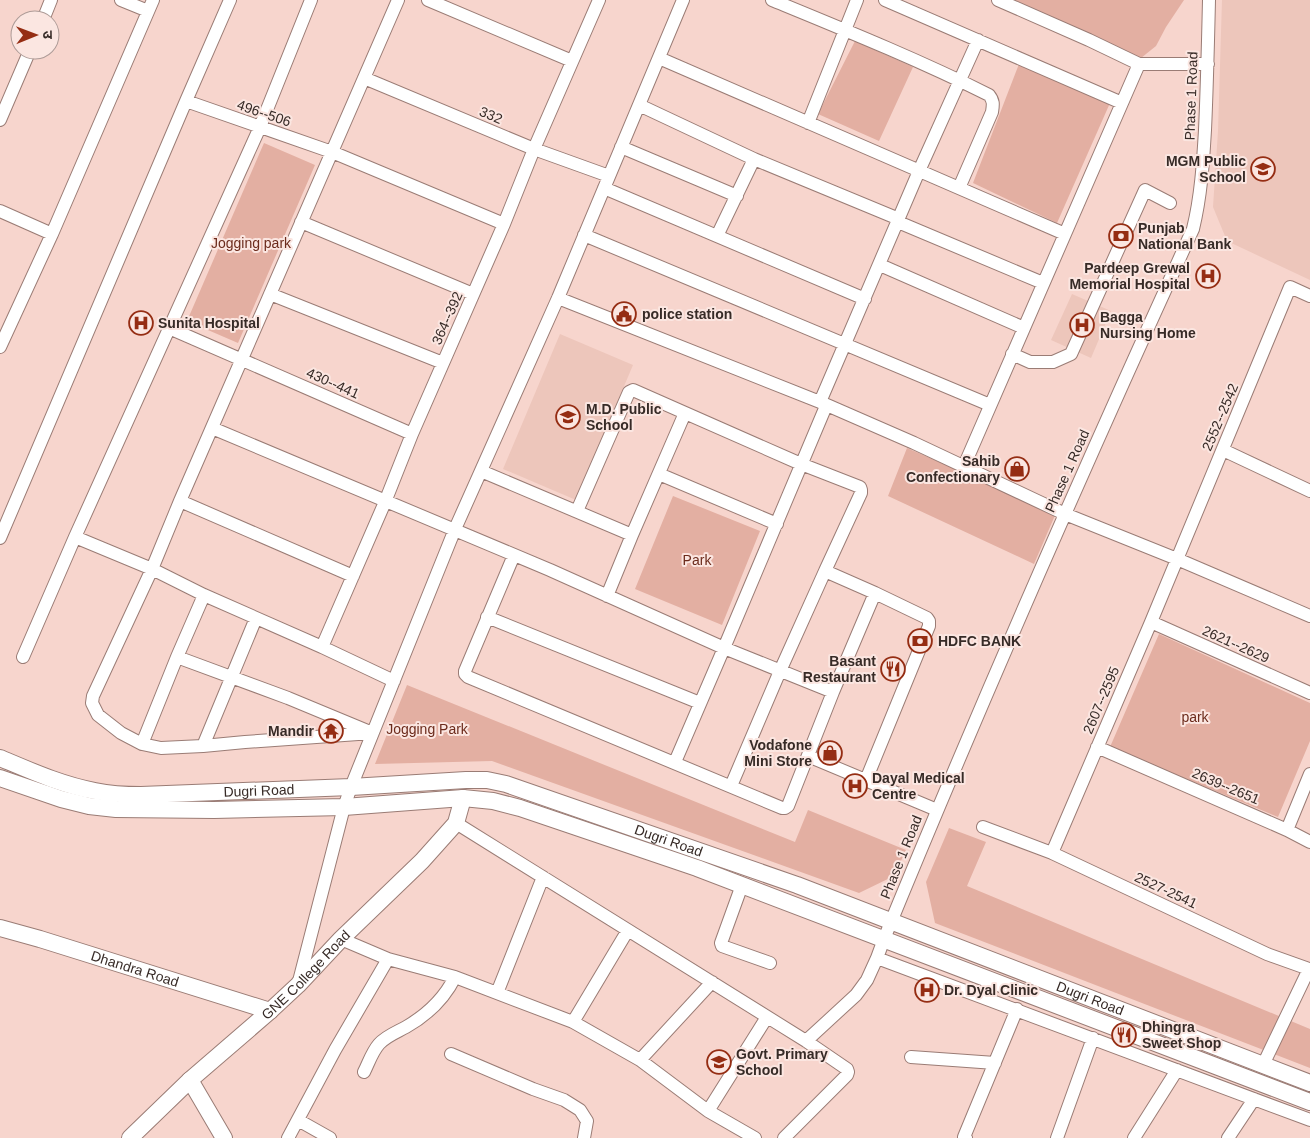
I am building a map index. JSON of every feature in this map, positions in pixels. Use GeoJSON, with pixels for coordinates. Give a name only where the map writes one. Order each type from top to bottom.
{"type":"FeatureCollection","features":[{"type":"Feature","properties":{"kind":"street"},"geometry":{"type":"LineString","coordinates":[[0,348],[3,331],[52,234],[150,6],[121,0]]}},
{"type":"Feature","properties":{"kind":"street"},"geometry":{"type":"LineString","coordinates":[[0,538],[230,0]]}},
{"type":"Feature","properties":{"kind":"street"},"geometry":{"type":"LineString","coordinates":[[23,657],[168,328],[260,127],[312,0]]}},
{"type":"Feature","properties":{"kind":"street"},"geometry":{"type":"LineString","coordinates":[[372,733],[170,748],[142,744],[121,733],[98,715],[92,703],[93,696],[152,569],[398,0]]}},
{"type":"Feature","properties":{"kind":"street"},"geometry":{"type":"LineString","coordinates":[[428,0],[572,61]]}},
{"type":"Feature","properties":{"kind":"street","name":"364--392"},"geometry":{"type":"LineString","coordinates":[[322,647],[599,0]]}},
{"type":"Feature","properties":{"kind":"street"},"geometry":{"type":"LineString","coordinates":[[298,986],[350,788],[455,529],[558,298],[683,0]]}},
{"type":"Feature","properties":{"kind":"street"},"geometry":{"type":"LineString","coordinates":[[772,0],[960,80],[989,95],[993,104],[992,112],[959,188]]}},
{"type":"Feature","properties":{"kind":"street"},"geometry":{"type":"LineString","coordinates":[[808,122],[857,0]]}},
{"type":"Feature","properties":{"kind":"street"},"geometry":{"type":"LineString","coordinates":[[886,0],[1122,103]]}},
{"type":"Feature","properties":{"kind":"street"},"geometry":{"type":"LineString","coordinates":[[998,0],[1139,64],[1208,64]]}},
{"type":"Feature","properties":{"kind":"street","name":"Phase 1 Road"},"geometry":{"type":"LineString","coordinates":[[806,1041],[856,995],[867,980],[937,810],[1065,514],[1193,229],[1200,198],[1202,178],[1208,64],[1209,0]]}},
{"type":"Feature","properties":{"kind":"street"},"geometry":{"type":"LineString","coordinates":[[675,762],[802,464],[846,344],[978,40]]}},
{"type":"Feature","properties":{"kind":"street"},"geometry":{"type":"LineString","coordinates":[[658,58],[1065,234]]}},
{"type":"Feature","properties":{"kind":"street"},"geometry":{"type":"LineString","coordinates":[[0,120],[26,60]]}},
{"type":"Feature","properties":{"kind":"street"},"geometry":{"type":"LineString","coordinates":[[964,466],[1139,64]]}},
{"type":"Feature","properties":{"kind":"street","name":"332"},"geometry":{"type":"LineString","coordinates":[[364,78],[534,149],[717,236],[865,300]]}},
{"type":"Feature","properties":{"kind":"street","name":"496--506"},"geometry":{"type":"LineString","coordinates":[[186,101],[332,152],[504,224]]}},
{"type":"Feature","properties":{"kind":"street"},"geometry":{"type":"LineString","coordinates":[[639,105],[754,159],[1044,283]]}},
{"type":"Feature","properties":{"kind":"street"},"geometry":{"type":"LineString","coordinates":[[621,147],[737,196]]}},
{"type":"Feature","properties":{"kind":"street"},"geometry":{"type":"LineString","coordinates":[[717,236],[754,159]]}},
{"type":"Feature","properties":{"kind":"street"},"geometry":{"type":"LineString","coordinates":[[1012,354],[1030,362],[1053,362],[1072,354],[1145,190],[1170,203]]}},
{"type":"Feature","properties":{"kind":"street"},"geometry":{"type":"LineString","coordinates":[[0,212],[52,234]]}},
{"type":"Feature","properties":{"kind":"street"},"geometry":{"type":"LineString","coordinates":[[302,222],[473,294]]}},
{"type":"Feature","properties":{"kind":"street"},"geometry":{"type":"LineString","coordinates":[[584,235],[990,405]]}},
{"type":"Feature","properties":{"kind":"street"},"geometry":{"type":"LineString","coordinates":[[880,265],[1024,328]]}},
{"type":"Feature","properties":{"kind":"street","name":"2552--2542"},"geometry":{"type":"LineString","coordinates":[[1177,559],[1290,287],[1310,296]]}},
{"type":"Feature","properties":{"kind":"street"},"geometry":{"type":"LineString","coordinates":[[270,294],[443,363]]}},
{"type":"Feature","properties":{"kind":"street"},"geometry":{"type":"LineString","coordinates":[[558,298],[823,404],[914,443],[1065,514],[1177,559],[1310,616]]}},
{"type":"Feature","properties":{"kind":"street","name":"430--441"},"geometry":{"type":"LineString","coordinates":[[168,328],[412,434]]}},
{"type":"Feature","properties":{"kind":"street"},"geometry":{"type":"LineString","coordinates":[[577,511],[630,390],[860,487],[861,490],[780,671],[732,786]]}},
{"type":"Feature","properties":{"kind":"street"},"geometry":{"type":"LineString","coordinates":[[608,596],[684,414]]}},
{"type":"Feature","properties":{"kind":"street"},"geometry":{"type":"LineString","coordinates":[[212,428],[385,502],[455,529],[724,648],[833,692]]}},
{"type":"Feature","properties":{"kind":"street"},"geometry":{"type":"LineString","coordinates":[[1222,450],[1310,491]]}},
{"type":"Feature","properties":{"kind":"street"},"geometry":{"type":"LineString","coordinates":[[481,471],[632,535]]}},
{"type":"Feature","properties":{"kind":"street"},"geometry":{"type":"LineString","coordinates":[[659,474],[777,524]]}},
{"type":"Feature","properties":{"kind":"street"},"geometry":{"type":"LineString","coordinates":[[180,501],[352,576]]}},
{"type":"Feature","properties":{"kind":"street"},"geometry":{"type":"LineString","coordinates":[[75,537],[152,569],[204,595],[322,647],[394,682]]}},
{"type":"Feature","properties":{"kind":"street"},"geometry":{"type":"LineString","coordinates":[[514,556],[465,671],[468,677],[782,808],[788,806],[875,592]]}},
{"type":"Feature","properties":{"kind":"street","name":"2607--2595"},"geometry":{"type":"LineString","coordinates":[[1052,853],[1177,559]]}},
{"type":"Feature","properties":{"kind":"street"},"geometry":{"type":"LineString","coordinates":[[825,571],[909,608],[929,621],[929,626],[866,780]]}},
{"type":"Feature","properties":{"kind":"street"},"geometry":{"type":"LineString","coordinates":[[142,744],[204,595]]}},
{"type":"Feature","properties":{"kind":"street"},"geometry":{"type":"LineString","coordinates":[[487,617],[700,703]]}},
{"type":"Feature","properties":{"kind":"street"},"geometry":{"type":"LineString","coordinates":[[203,746],[256,618]]}},
{"type":"Feature","properties":{"kind":"street","name":"2621--2629"},"geometry":{"type":"LineString","coordinates":[[1151,622],[1310,693]]}},
{"type":"Feature","properties":{"kind":"street"},"geometry":{"type":"LineString","coordinates":[[177,657],[372,733]]}},
{"type":"Feature","properties":{"kind":"street","name":"2639--2651"},"geometry":{"type":"LineString","coordinates":[[1097,747],[1287,830],[1310,842]]}},
{"type":"Feature","properties":{"kind":"street"},"geometry":{"type":"LineString","coordinates":[[808,756],[937,810]]}},
{"type":"Feature","properties":{"kind":"street","name":"Dugri Road"},"geometry":{"type":"LineString","coordinates":[[0,758],[73,786],[96,791],[141,795],[350,788],[466,780],[487,780],[506,784],[797,885],[1310,1083]]}},
{"type":"Feature","properties":{"kind":"street"},"geometry":{"type":"LineString","coordinates":[[1287,830],[1310,774]]}},
{"type":"Feature","properties":{"kind":"street","name":"Dugri Road"},"geometry":{"type":"LineString","coordinates":[[0,778],[61,799],[89,806],[116,809],[214,810],[344,807],[463,798],[493,801],[520,808],[688,865],[1310,1102]]}},
{"type":"Feature","properties":{"kind":"street","name":"GNE College Road"},"geometry":{"type":"LineString","coordinates":[[130,1138],[190,1080],[298,986],[341,939],[422,861],[456,823],[463,798]]}},
{"type":"Feature","properties":{"kind":"street"},"geometry":{"type":"LineString","coordinates":[[456,823],[806,1041],[847,1070],[847,1075],[784,1138]]}},
{"type":"Feature","properties":{"kind":"street","name":"2527-2541"},"geometry":{"type":"LineString","coordinates":[[983,828],[1052,853],[1267,954],[1310,968]]}},
{"type":"Feature","properties":{"kind":"street"},"geometry":{"type":"LineString","coordinates":[[497,993],[543,877]]}},
{"type":"Feature","properties":{"kind":"street"},"geometry":{"type":"LineString","coordinates":[[742,885],[721,944],[722,946],[770,962]]}},
{"type":"Feature","properties":{"kind":"street","name":"Dhandra Road"},"geometry":{"type":"LineString","coordinates":[[0,928],[270,1010]]}},
{"type":"Feature","properties":{"kind":"street"},"geometry":{"type":"LineString","coordinates":[[573,1022],[628,930]]}},
{"type":"Feature","properties":{"kind":"street"},"geometry":{"type":"LineString","coordinates":[[341,939],[388,959],[455,977],[573,1022],[640,1060],[708,1111],[755,1138]]}},
{"type":"Feature","properties":{"kind":"street"},"geometry":{"type":"LineString","coordinates":[[877,958],[1310,1120]]}},
{"type":"Feature","properties":{"kind":"street"},"geometry":{"type":"LineString","coordinates":[[288,1138],[388,959]]}},
{"type":"Feature","properties":{"kind":"street"},"geometry":{"type":"LineString","coordinates":[[1263,1065],[1310,968]]}},
{"type":"Feature","properties":{"kind":"street"},"geometry":{"type":"LineString","coordinates":[[364,1072],[379,1043],[386,1037],[419,1019],[430,1010],[443,997],[455,977]]}},
{"type":"Feature","properties":{"kind":"street"},"geometry":{"type":"LineString","coordinates":[[640,1060],[712,982]]}},
{"type":"Feature","properties":{"kind":"street"},"geometry":{"type":"LineString","coordinates":[[966,1138],[964,1137],[1017,1010]]}},
{"type":"Feature","properties":{"kind":"street"},"geometry":{"type":"LineString","coordinates":[[708,1111],[767,1017]]}},
{"type":"Feature","properties":{"kind":"street"},"geometry":{"type":"LineString","coordinates":[[1057,1138],[1093,1038]]}},
{"type":"Feature","properties":{"kind":"street"},"geometry":{"type":"LineString","coordinates":[[452,1054],[564,1100],[580,1110],[587,1121],[584,1138]]}},
{"type":"Feature","properties":{"kind":"street"},"geometry":{"type":"LineString","coordinates":[[911,1057],[995,1063]]}},
{"type":"Feature","properties":{"kind":"street"},"geometry":{"type":"LineString","coordinates":[[1134,1138],[1177,1070]]}},
{"type":"Feature","properties":{"kind":"street"},"geometry":{"type":"LineString","coordinates":[[190,1080],[224,1138]]}},
{"type":"Feature","properties":{"kind":"street"},"geometry":{"type":"LineString","coordinates":[[1228,1138],[1254,1099]]}},
{"type":"Feature","properties":{"kind":"street"},"geometry":{"type":"LineString","coordinates":[[298,1120],[330,1138]]}},
{"type":"Feature","properties":{"kind":"shaded area","name":"MGM Public School"},"geometry":{"type":"Polygon","coordinates":[[[1222,0],[1310,0],[1310,280],[1227,241],[1213,207],[1218,131],[1222,0]]]}},
{"type":"Feature","properties":{"kind":"shaded area","name":"Bagga Nursing Home"},"geometry":{"type":"Polygon","coordinates":[[[1072,294],[1111,311],[1091,358],[1051,340],[1072,294]]]}},
{"type":"Feature","properties":{"kind":"shaded area","name":"M.D. Public School"},"geometry":{"type":"Polygon","coordinates":[[[560,334],[633,365],[576,500],[503,469],[560,334]]]}},
{"type":"Feature","properties":{"kind":"green space"},"geometry":{"type":"Polygon","coordinates":[[[1015,0],[1184,0],[1156,46],[1136,62],[1012,6],[1015,0]]]}},
{"type":"Feature","properties":{"kind":"green space"},"geometry":{"type":"Polygon","coordinates":[[[855,41],[913,67],[879,141],[818,114],[855,41]]]}},
{"type":"Feature","properties":{"kind":"green space"},"geometry":{"type":"Polygon","coordinates":[[[1019,64],[1110,103],[1057,223],[973,183],[1019,64]]]}},
{"type":"Feature","properties":{"kind":"green space","name":"Jogging park"},"geometry":{"type":"Polygon","coordinates":[[[264,143],[315,165],[238,343],[187,321],[264,143]]]}},
{"type":"Feature","properties":{"kind":"green space"},"geometry":{"type":"Polygon","coordinates":[[[907,448],[1056,513],[1034,564],[888,496],[907,448]]]}},
{"type":"Feature","properties":{"kind":"green space","name":"Park"},"geometry":{"type":"Polygon","coordinates":[[[673,496],[760,531],[722,625],[635,589],[673,496]]]}},
{"type":"Feature","properties":{"kind":"green space","name":"park"},"geometry":{"type":"Polygon","coordinates":[[[1159,634],[1310,703],[1310,741],[1278,817],[1110,747],[1159,634]]]}},
{"type":"Feature","properties":{"kind":"green space","name":"Jogging Park"},"geometry":{"type":"Polygon","coordinates":[[[407,685],[795,842],[808,810],[906,850],[894,876],[859,893],[492,761],[375,764],[407,685]]]}},
{"type":"Feature","properties":{"kind":"green space"},"geometry":{"type":"Polygon","coordinates":[[[949,828],[986,842],[967,886],[1310,1029],[1310,1068],[935,923],[926,882],[949,828]]]}},
{"type":"Feature","properties":{"kind":"place","name":"MGM Public School"},"geometry":{"type":"Point","coordinates":[1263,169]}},
{"type":"Feature","properties":{"kind":"place","name":"Punjab National Bank"},"geometry":{"type":"Point","coordinates":[1121,236]}},
{"type":"Feature","properties":{"kind":"place","name":"Pardeep Grewal Memorial Hospital"},"geometry":{"type":"Point","coordinates":[1208,276]}},
{"type":"Feature","properties":{"kind":"place","name":"police station"},"geometry":{"type":"Point","coordinates":[624,314]}},
{"type":"Feature","properties":{"kind":"place","name":"Sunita Hospital"},"geometry":{"type":"Point","coordinates":[141,323]}},
{"type":"Feature","properties":{"kind":"place","name":"Bagga Nursing Home"},"geometry":{"type":"Point","coordinates":[1082,325]}},
{"type":"Feature","properties":{"kind":"place","name":"M.D. Public School"},"geometry":{"type":"Point","coordinates":[568,417]}},
{"type":"Feature","properties":{"kind":"place","name":"Sahib Confectionary"},"geometry":{"type":"Point","coordinates":[1017,469]}},
{"type":"Feature","properties":{"kind":"place","name":"HDFC BANK"},"geometry":{"type":"Point","coordinates":[920,641]}},
{"type":"Feature","properties":{"kind":"place","name":"Basant Restaurant"},"geometry":{"type":"Point","coordinates":[893,669]}},
{"type":"Feature","properties":{"kind":"place","name":"Mandir"},"geometry":{"type":"Point","coordinates":[331,731]}},
{"type":"Feature","properties":{"kind":"place","name":"Vodafone Mini Store"},"geometry":{"type":"Point","coordinates":[830,753]}},
{"type":"Feature","properties":{"kind":"place","name":"Dayal Medical Centre"},"geometry":{"type":"Point","coordinates":[855,786]}},
{"type":"Feature","properties":{"kind":"place","name":"Dr. Dyal Clinic"},"geometry":{"type":"Point","coordinates":[927,990]}},
{"type":"Feature","properties":{"kind":"place","name":"Dhingra Sweet Shop"},"geometry":{"type":"Point","coordinates":[1124,1035]}},
{"type":"Feature","properties":{"kind":"place","name":"Govt. Primary School"},"geometry":{"type":"Point","coordinates":[719,1062]}}]}
